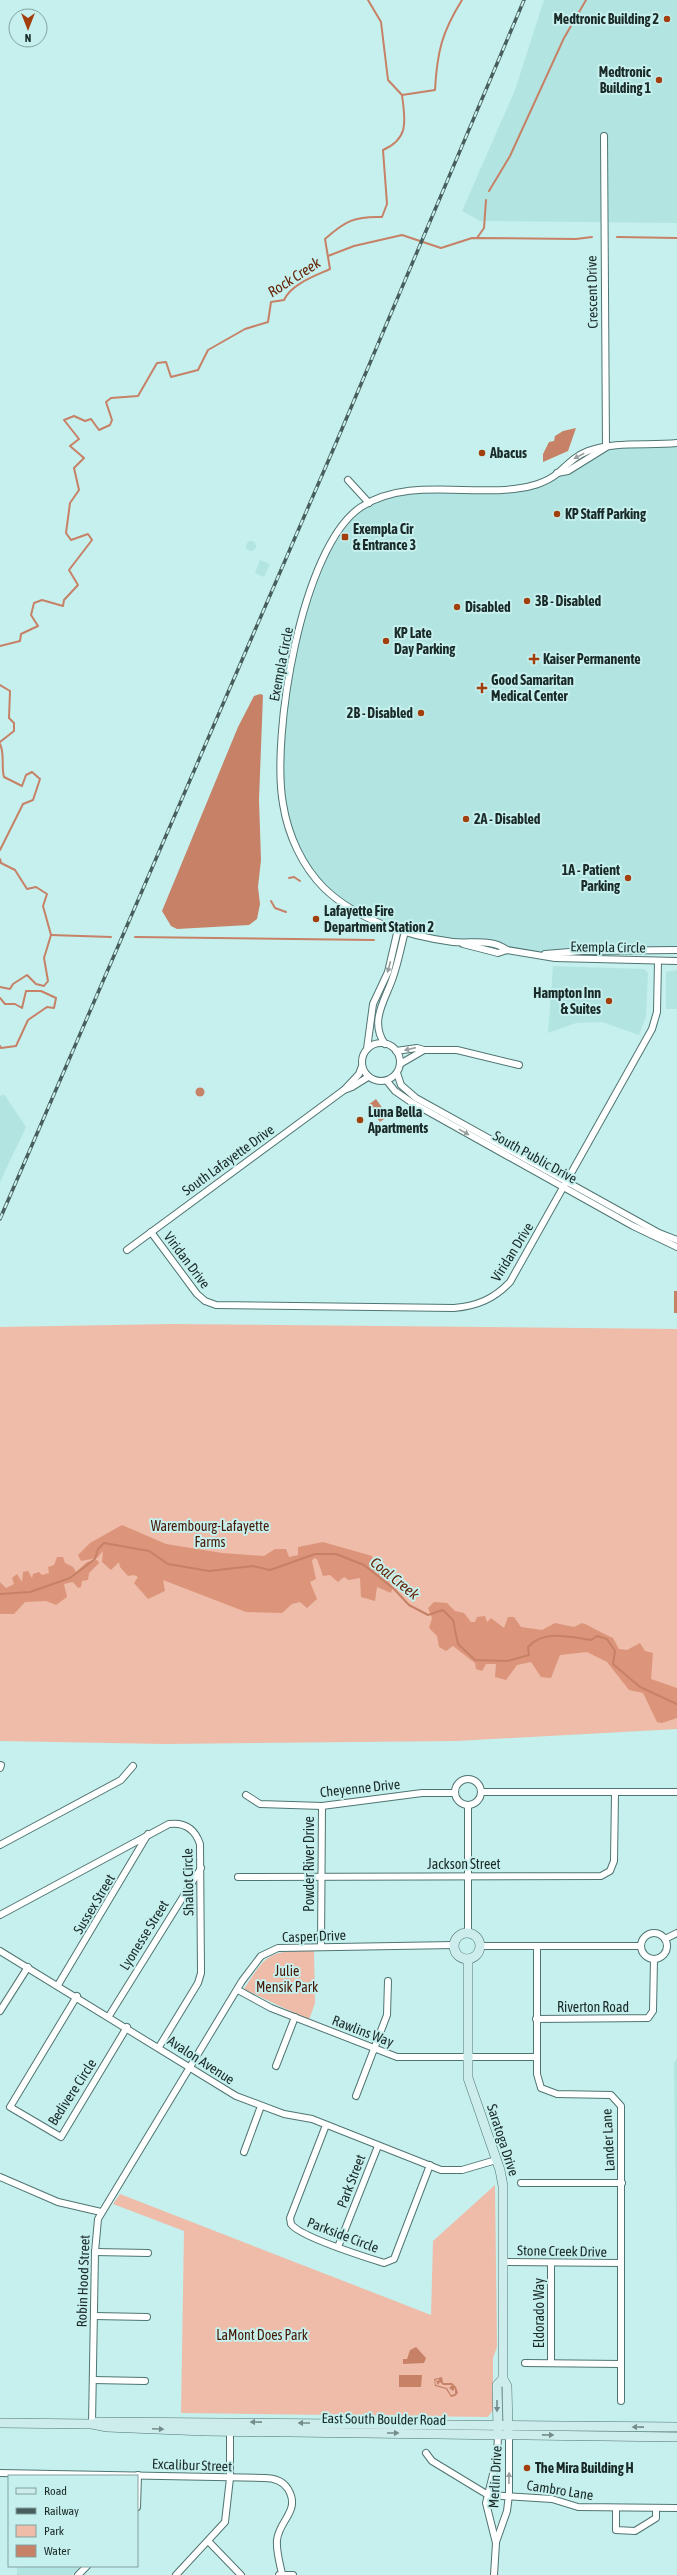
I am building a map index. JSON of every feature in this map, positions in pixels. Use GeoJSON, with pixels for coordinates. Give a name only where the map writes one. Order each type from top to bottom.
{"type":"FeatureCollection","features":[{"type":"Feature","properties":{"kind":"main road"},"geometry":{"type":"LineString","coordinates":[[468,1933],[478,1938],[480,1946],[478,1954],[468,1959],[459,1956],[454,1945],[459,1936],[468,1933]]}},
{"type":"Feature","properties":{"kind":"main road","name":"Saratoga Drive"},"geometry":{"type":"LineString","coordinates":[[468,1959],[467,2057],[471,2089],[496,2160],[503,2186],[503,2379],[507,2386],[509,2435]]}},
{"type":"Feature","properties":{"kind":"main road","name":"Saratoga Drive"},"geometry":{"type":"LineString","coordinates":[[498,2435],[497,2385],[503,2379]]}},
{"type":"Feature","properties":{"kind":"main road","name":"East South Boulder Road"},"geometry":{"type":"LineString","coordinates":[[92,2424],[102,2421],[508,2424],[677,2427]]}},
{"type":"Feature","properties":{"kind":"main road","name":"East South Boulder Road"},"geometry":{"type":"LineString","coordinates":[[0,2422],[92,2424],[107,2427],[230,2432],[677,2437]]}},
{"type":"Feature","properties":{"kind":"street","name":"Crescent Drive"},"geometry":{"type":"LineString","coordinates":[[604,136],[606,447]]}},
{"type":"Feature","properties":{"kind":"street"},"geometry":{"type":"LineString","coordinates":[[606,447],[677,444]]}},
{"type":"Feature","properties":{"kind":"street","name":"Exempla Circle"},"geometry":{"type":"LineString","coordinates":[[606,447],[568,471],[557,473],[537,484],[514,489],[420,491],[388,495],[369,503],[351,516],[339,530],[326,555],[306,605],[296,640],[285,699],[280,781],[288,828],[298,850],[316,879],[333,896],[357,912],[405,931],[456,942],[487,942],[500,945],[507,950],[539,954],[555,958],[677,961]]}},
{"type":"Feature","properties":{"kind":"street"},"geometry":{"type":"LineString","coordinates":[[348,480],[369,503]]}},
{"type":"Feature","properties":{"kind":"street"},"geometry":{"type":"LineString","coordinates":[[398,929],[388,972],[373,1004],[367,1049],[362,1057],[362,1066],[368,1077],[377,1081],[387,1081],[397,1073],[400,1064],[396,1051],[385,1044],[379,1034],[378,1016],[392,981],[405,931]]}},
{"type":"Feature","properties":{"kind":"street","name":"Exempla Circle"},"geometry":{"type":"LineString","coordinates":[[539,954],[582,951],[677,950]]}},
{"type":"Feature","properties":{"kind":"street","name":"Viridan Drive"},"geometry":{"type":"LineString","coordinates":[[151,1232],[197,1294],[205,1301],[216,1305],[473,1306],[501,1292],[510,1282],[653,1025],[657,1012],[658,961]]}},
{"type":"Feature","properties":{"kind":"street"},"geometry":{"type":"LineString","coordinates":[[367,1049],[375,1044],[385,1044]]}},
{"type":"Feature","properties":{"kind":"street"},"geometry":{"type":"LineString","coordinates":[[396,1051],[417,1048],[424,1050],[457,1050],[519,1065]]}},
{"type":"Feature","properties":{"kind":"street"},"geometry":{"type":"LineString","coordinates":[[400,1064],[424,1050]]}},
{"type":"Feature","properties":{"kind":"street","name":"South Lafayette Drive"},"geometry":{"type":"LineString","coordinates":[[127,1250],[344,1090],[359,1074],[362,1066]]}},
{"type":"Feature","properties":{"kind":"street","name":"South Public Drive"},"geometry":{"type":"LineString","coordinates":[[397,1073],[401,1085],[416,1098],[662,1241],[677,1247]]}},
{"type":"Feature","properties":{"kind":"street","name":"South Lafayette Drive"},"geometry":{"type":"LineString","coordinates":[[344,1090],[352,1088],[368,1077]]}},
{"type":"Feature","properties":{"kind":"street","name":"South Public Drive"},"geometry":{"type":"LineString","coordinates":[[387,1081],[395,1090],[411,1102],[564,1184],[659,1233],[677,1240]]}},
{"type":"Feature","properties":{"kind":"street"},"geometry":{"type":"LineString","coordinates":[[0,1845],[121,1780],[133,1766]]}},
{"type":"Feature","properties":{"kind":"street"},"geometry":{"type":"LineString","coordinates":[[470,1779],[477,1782],[482,1792],[478,1802],[468,1806],[460,1803],[455,1793],[459,1782],[470,1779]]}},
{"type":"Feature","properties":{"kind":"street"},"geometry":{"type":"LineString","coordinates":[[482,1792],[677,1792]]}},
{"type":"Feature","properties":{"kind":"street","name":"Cheyenne Drive"},"geometry":{"type":"LineString","coordinates":[[246,1795],[260,1804],[322,1806],[422,1793],[455,1793]]}},
{"type":"Feature","properties":{"kind":"street","name":"Jackson Street"},"geometry":{"type":"LineString","coordinates":[[238,1877],[601,1876],[610,1871],[614,1860],[614,1793]]}},
{"type":"Feature","properties":{"kind":"street","name":"Powder River Drive"},"geometry":{"type":"LineString","coordinates":[[321,1946],[322,1806]]}},
{"type":"Feature","properties":{"kind":"street"},"geometry":{"type":"LineString","coordinates":[[468,1806],[468,1933]]}},
{"type":"Feature","properties":{"kind":"street","name":"Shallot Circle"},"geometry":{"type":"LineString","coordinates":[[0,1915],[169,1824],[178,1823],[189,1827],[198,1836],[200,1844],[200,1973],[198,1983],[159,2047]]}},
{"type":"Feature","properties":{"kind":"street","name":"Sussex Street"},"geometry":{"type":"LineString","coordinates":[[58,1985],[148,1834]]}},
{"type":"Feature","properties":{"kind":"street","name":"Lyonesse Street"},"geometry":{"type":"LineString","coordinates":[[109,2016],[200,1868]]}},
{"type":"Feature","properties":{"kind":"street"},"geometry":{"type":"LineString","coordinates":[[652,1933],[659,1934],[665,1939],[667,1946],[664,1954],[654,1959],[643,1954],[641,1946],[643,1939],[652,1933]]}},
{"type":"Feature","properties":{"kind":"street"},"geometry":{"type":"LineString","coordinates":[[665,1939],[677,1933]]}},
{"type":"Feature","properties":{"kind":"street","name":"Casper Drive"},"geometry":{"type":"LineString","coordinates":[[189,2068],[261,1956],[278,1948],[321,1946],[454,1945]]}},
{"type":"Feature","properties":{"kind":"street"},"geometry":{"type":"LineString","coordinates":[[480,1946],[641,1946]]}},
{"type":"Feature","properties":{"kind":"street","name":"Lander Lane"},"geometry":{"type":"LineString","coordinates":[[537,1946],[536,2057],[538,2081],[541,2088],[548,2092],[611,2095],[621,2106],[621,2401]]}},
{"type":"Feature","properties":{"kind":"street","name":"Avalon Avenue"},"geometry":{"type":"LineString","coordinates":[[0,1951],[181,2060],[189,2068],[223,2089],[261,2106],[326,2125],[430,2166],[454,2171],[496,2160]]}},
{"type":"Feature","properties":{"kind":"street","name":"Riverton Road"},"geometry":{"type":"LineString","coordinates":[[536,2019],[646,2019],[650,2017],[653,2011],[654,1959]]}},
{"type":"Feature","properties":{"kind":"street"},"geometry":{"type":"LineString","coordinates":[[0,2012],[28,1967]]}},
{"type":"Feature","properties":{"kind":"street"},"geometry":{"type":"LineString","coordinates":[[356,2096],[387,2015],[388,1982]]}},
{"type":"Feature","properties":{"kind":"street","name":"Rawlins Way"},"geometry":{"type":"LineString","coordinates":[[238,1990],[260,2003],[374,2050],[397,2057],[536,2057]]}},
{"type":"Feature","properties":{"kind":"street","name":"Bedivere Circle"},"geometry":{"type":"LineString","coordinates":[[77,1996],[10,2107],[61,2137],[127,2027]]}},
{"type":"Feature","properties":{"kind":"street"},"geometry":{"type":"LineString","coordinates":[[276,2066],[295,2017]]}},
{"type":"Feature","properties":{"kind":"street","name":"Robin Hood Street"},"geometry":{"type":"LineString","coordinates":[[92,2424],[95,2231],[101,2212],[189,2068]]}},
{"type":"Feature","properties":{"kind":"street"},"geometry":{"type":"LineString","coordinates":[[244,2152],[261,2106]]}},
{"type":"Feature","properties":{"kind":"street","name":"Parkside Circle"},"geometry":{"type":"LineString","coordinates":[[326,2125],[290,2218],[294,2229],[338,2247],[384,2263],[394,2259],[430,2166]]}},
{"type":"Feature","properties":{"kind":"street","name":"Park Street"},"geometry":{"type":"LineString","coordinates":[[338,2247],[378,2146]]}},
{"type":"Feature","properties":{"kind":"street"},"geometry":{"type":"LineString","coordinates":[[0,2177],[58,2202],[101,2212]]}},
{"type":"Feature","properties":{"kind":"street"},"geometry":{"type":"LineString","coordinates":[[521,2183],[622,2183]]}},
{"type":"Feature","properties":{"kind":"street"},"geometry":{"type":"LineString","coordinates":[[94,2252],[148,2253]]}},
{"type":"Feature","properties":{"kind":"street","name":"Stone Creek Drive"},"geometry":{"type":"LineString","coordinates":[[504,2262],[621,2263]]}},
{"type":"Feature","properties":{"kind":"street","name":"Eldorado Way"},"geometry":{"type":"LineString","coordinates":[[551,2263],[551,2363]]}},
{"type":"Feature","properties":{"kind":"street"},"geometry":{"type":"LineString","coordinates":[[94,2316],[147,2317]]}},
{"type":"Feature","properties":{"kind":"street"},"geometry":{"type":"LineString","coordinates":[[525,2363],[621,2364]]}},
{"type":"Feature","properties":{"kind":"street"},"geometry":{"type":"LineString","coordinates":[[93,2380],[145,2381]]}},
{"type":"Feature","properties":{"kind":"street"},"geometry":{"type":"LineString","coordinates":[[176,2575],[209,2542],[225,2522],[230,2478],[230,2422]]}},
{"type":"Feature","properties":{"kind":"street","name":"Merlin Drive"},"geometry":{"type":"LineString","coordinates":[[496,2543],[487,2508],[488,2495],[498,2458],[498,2435]]}},
{"type":"Feature","properties":{"kind":"street","name":"Merlin Drive"},"geometry":{"type":"LineString","coordinates":[[494,2575],[496,2543],[507,2511],[509,2495],[509,2435]]}},
{"type":"Feature","properties":{"kind":"street","name":"Merlin Drive"},"geometry":{"type":"LineString","coordinates":[[426,2453],[432,2461],[488,2495]]}},
{"type":"Feature","properties":{"kind":"street","name":"Excalibur Street"},"geometry":{"type":"LineString","coordinates":[[0,2473],[271,2478],[285,2485],[291,2494],[292,2510],[278,2533],[277,2541],[281,2575]]}},
{"type":"Feature","properties":{"kind":"street","name":"Cambro Lane"},"geometry":{"type":"LineString","coordinates":[[488,2495],[509,2495],[552,2499],[578,2507],[677,2508]]}},
{"type":"Feature","properties":{"kind":"street"},"geometry":{"type":"LineString","coordinates":[[616,2508],[616,2530],[635,2531],[656,2518],[656,2508]]}},
{"type":"Feature","properties":{"kind":"street"},"geometry":{"type":"LineString","coordinates":[[209,2542],[241,2575]]}},
{"type":"Feature","properties":{"kind":"street"},"geometry":{"type":"LineString","coordinates":[[78,2575],[86,2567]]}},
{"type":"Feature","properties":{"kind":"street"},"geometry":{"type":"LineString","coordinates":[[281,2575],[293,2575]]}},
{"type":"Feature","properties":{"kind":"shaded area"},"geometry":{"type":"Polygon","coordinates":[[[544,0],[677,0],[677,223],[480,221],[462,211],[515,90],[544,0]]]}},
{"type":"Feature","properties":{"kind":"shaded area","name":"Good Samaritan Medical Center"},"geometry":{"type":"Polygon","coordinates":[[[677,443],[677,950],[539,954],[507,950],[500,945],[456,942],[405,931],[376,921],[324,888],[297,850],[283,803],[283,717],[306,605],[332,542],[361,507],[400,493],[514,489],[549,478],[566,463],[595,449],[677,443]]]}},
{"type":"Feature","properties":{"kind":"shaded area"},"geometry":{"type":"Polygon","coordinates":[[[251,541],[256,546],[251,551],[246,546],[251,541]]]}},
{"type":"Feature","properties":{"kind":"shaded area"},"geometry":{"type":"Polygon","coordinates":[[[260,560],[270,564],[264,577],[255,573],[260,560]]]}},
{"type":"Feature","properties":{"kind":"shaded area"},"geometry":{"type":"Polygon","coordinates":[[[553,966],[644,969],[648,973],[646,1016],[639,1035],[602,1022],[576,1023],[548,1033],[553,966]]]}},
{"type":"Feature","properties":{"kind":"shaded area"},"geometry":{"type":"Polygon","coordinates":[[[677,970],[677,1009],[666,1009],[666,972],[677,970]]]}},
{"type":"Feature","properties":{"kind":"shaded area"},"geometry":{"type":"Polygon","coordinates":[[[4,1094],[26,1127],[0,1182],[0,1096],[4,1094]]]}},
{"type":"Feature","properties":{"kind":"shaded area"},"geometry":{"type":"Polygon","coordinates":[[[122,1525],[166,1544],[222,1553],[264,1556],[275,1549],[286,1549],[289,1557],[298,1555],[298,1547],[323,1542],[372,1556],[375,1570],[393,1586],[391,1593],[377,1587],[375,1601],[361,1597],[360,1578],[349,1580],[344,1577],[338,1582],[330,1575],[323,1576],[317,1559],[314,1558],[312,1561],[316,1579],[310,1582],[317,1599],[307,1608],[300,1602],[292,1604],[282,1613],[246,1612],[163,1580],[165,1591],[148,1599],[134,1583],[138,1577],[134,1575],[128,1576],[120,1567],[119,1562],[111,1570],[102,1562],[103,1551],[97,1558],[81,1561],[78,1555],[90,1543],[122,1525]]]}},
{"type":"Feature","properties":{"kind":"shaded area"},"geometry":{"type":"Polygon","coordinates":[[[57,1557],[63,1557],[65,1563],[73,1567],[76,1572],[87,1562],[97,1560],[99,1563],[89,1573],[88,1580],[82,1581],[81,1587],[78,1588],[73,1582],[64,1584],[67,1597],[56,1605],[46,1601],[25,1602],[14,1614],[0,1614],[0,1582],[6,1588],[14,1584],[12,1578],[17,1574],[22,1582],[23,1572],[28,1571],[32,1578],[33,1574],[39,1572],[42,1575],[49,1573],[48,1567],[54,1565],[57,1557]]]}},
{"type":"Feature","properties":{"kind":"shaded area"},"geometry":{"type":"Polygon","coordinates":[[[434,1602],[447,1603],[455,1611],[464,1613],[471,1622],[475,1622],[477,1617],[485,1616],[487,1622],[491,1618],[504,1628],[508,1617],[514,1617],[521,1627],[542,1630],[555,1623],[574,1627],[582,1623],[613,1638],[619,1649],[627,1650],[640,1643],[645,1651],[653,1653],[651,1679],[677,1688],[677,1718],[662,1723],[657,1722],[643,1693],[629,1690],[607,1662],[587,1652],[560,1655],[551,1678],[541,1677],[531,1662],[517,1665],[506,1680],[495,1677],[496,1664],[486,1664],[482,1671],[476,1669],[475,1663],[453,1646],[446,1651],[439,1647],[437,1636],[429,1628],[432,1618],[428,1608],[434,1602]]]}},
{"type":"Feature","properties":{"kind":"shaded area"},"geometry":{"type":"Polygon","coordinates":[[[677,2058],[677,2294],[674,2063],[677,2058]]]}},
{"type":"Feature","properties":{"kind":"shaded area"},"geometry":{"type":"Polygon","coordinates":[[[17,2567],[80,2567],[72,2575],[17,2575],[17,2567]]]}},
{"type":"Feature","properties":{"kind":"green space","name":"Warembourg-Lafayette Farms"},"geometry":{"type":"Polygon","coordinates":[[[171,1324],[677,1329],[677,1729],[456,1741],[165,1744],[0,1741],[0,1327],[171,1324]]]}},
{"type":"Feature","properties":{"kind":"green space","name":"Julie Mensik Park"},"geometry":{"type":"Polygon","coordinates":[[[314,1950],[315,2003],[309,2020],[244,1989],[259,1967],[265,1960],[272,1956],[279,1953],[314,1950]]]}},
{"type":"Feature","properties":{"kind":"green space","name":"LaMont Does Park"},"geometry":{"type":"Polygon","coordinates":[[[495,2185],[497,2347],[493,2358],[493,2410],[488,2417],[181,2413],[184,2231],[113,2204],[120,2194],[431,2315],[433,2241],[495,2185]]]}},
{"type":"Feature","properties":{"kind":"water"},"geometry":{"type":"Polygon","coordinates":[[[576,428],[568,451],[543,462],[543,454],[549,442],[554,441],[555,436],[563,431],[576,428]]]}},
{"type":"Feature","properties":{"kind":"water"},"geometry":{"type":"Polygon","coordinates":[[[260,694],[263,695],[259,800],[261,860],[258,887],[260,904],[257,919],[249,925],[177,929],[171,926],[162,911],[238,727],[254,696],[260,694]]]}},
{"type":"Feature","properties":{"kind":"water"},"geometry":{"type":"Polygon","coordinates":[[[200,1087],[205,1092],[200,1097],[195,1092],[200,1087]]]}},
{"type":"Feature","properties":{"kind":"water"},"geometry":{"type":"Polygon","coordinates":[[[376,1099],[388,1116],[380,1122],[368,1105],[376,1099]]]}},
{"type":"Feature","properties":{"kind":"water"},"geometry":{"type":"Polygon","coordinates":[[[674,1291],[677,1291],[677,1313],[674,1313],[674,1291]]]}},
{"type":"Feature","properties":{"kind":"water"},"geometry":{"type":"Polygon","coordinates":[[[416,2347],[426,2358],[424,2363],[403,2364],[403,2359],[407,2359],[410,2350],[416,2347]]]}},
{"type":"Feature","properties":{"kind":"water"},"geometry":{"type":"Polygon","coordinates":[[[399,2375],[422,2375],[421,2387],[399,2387],[399,2375]]]}},
{"type":"Feature","properties":{"kind":"water"},"geometry":{"type":"Polygon","coordinates":[[[442,2377],[443,2383],[452,2383],[456,2387],[458,2393],[451,2397],[446,2389],[435,2386],[434,2379],[442,2377]],[[437,2379],[435,2381],[436,2385],[447,2388],[451,2395],[455,2394],[455,2388],[453,2391],[449,2388],[452,2385],[443,2385],[440,2382],[438,2385],[436,2381],[440,2380],[437,2379]]]}},
{"type":"Feature","properties":{"kind":"waterway"},"geometry":{"type":"LineString","coordinates":[[368,0],[381,22],[388,80],[402,95]]}},
{"type":"Feature","properties":{"kind":"waterway","name":"Rock Creek"},"geometry":{"type":"LineString","coordinates":[[0,646],[20,641],[21,634],[38,626],[31,615],[34,603],[42,600],[63,606],[64,600],[78,585],[69,570],[92,540],[88,534],[71,540],[66,533],[70,503],[79,490],[74,468],[84,458],[70,446],[79,439],[64,420],[74,416],[85,421],[91,419],[99,430],[110,425],[112,420],[106,402],[111,398],[138,396],[157,363],[166,362],[171,377],[198,370],[208,350],[245,329],[268,322],[271,302],[284,300],[292,289],[330,269],[325,239],[332,233],[345,224],[357,219],[365,217],[382,217],[387,204],[383,150],[398,140],[402,134],[404,127],[402,95],[435,90],[439,53],[445,33],[462,0]]}},
{"type":"Feature","properties":{"kind":"waterway"},"geometry":{"type":"LineString","coordinates":[[489,191],[510,156],[564,38],[586,0]]}},
{"type":"Feature","properties":{"kind":"waterway"},"geometry":{"type":"LineString","coordinates":[[477,238],[484,228],[486,200]]}},
{"type":"Feature","properties":{"kind":"waterway"},"geometry":{"type":"LineString","coordinates":[[328,256],[354,246],[402,235],[441,248],[472,238],[576,239],[592,237]]}},
{"type":"Feature","properties":{"kind":"waterway"},"geometry":{"type":"LineString","coordinates":[[617,237],[677,238]]}},
{"type":"Feature","properties":{"kind":"waterway","name":"Rock Creek"},"geometry":{"type":"LineString","coordinates":[[0,685],[10,691],[9,718],[14,723],[14,731],[0,742]]}},
{"type":"Feature","properties":{"kind":"waterway","name":"Rock Creek"},"geometry":{"type":"LineString","coordinates":[[0,744],[4,777],[22,786],[26,775],[32,772],[40,779],[33,800],[23,804],[0,850]]}},
{"type":"Feature","properties":{"kind":"waterway","name":"Rock Creek"},"geometry":{"type":"LineString","coordinates":[[0,859],[1,863],[15,870],[27,889],[36,887],[47,894],[43,906],[51,935],[44,958],[48,981],[44,986],[36,984],[27,975],[13,984],[10,989],[0,987]]}},
{"type":"Feature","properties":{"kind":"waterway"},"geometry":{"type":"LineString","coordinates":[[289,878],[294,877],[300,881]]}},
{"type":"Feature","properties":{"kind":"waterway"},"geometry":{"type":"LineString","coordinates":[[271,901],[275,908],[286,912]]}},
{"type":"Feature","properties":{"kind":"waterway"},"geometry":{"type":"LineString","coordinates":[[51,935],[111,937]]}},
{"type":"Feature","properties":{"kind":"waterway"},"geometry":{"type":"LineString","coordinates":[[135,937],[374,940]]}},
{"type":"Feature","properties":{"kind":"waterway","name":"Rock Creek"},"geometry":{"type":"LineString","coordinates":[[0,998],[5,1004],[15,1004],[22,1008],[26,991],[41,991],[56,998],[54,1008],[47,1007],[28,1020],[16,1046],[1,1048],[0,1046]]}},
{"type":"Feature","properties":{"kind":"waterway","name":"Coal Creek"},"geometry":{"type":"LineString","coordinates":[[0,1594],[30,1592],[70,1578],[95,1559],[98,1549],[104,1543],[149,1551],[168,1564],[209,1571],[253,1566],[270,1570],[315,1554],[336,1554],[364,1565],[394,1589],[409,1605],[428,1615],[443,1610],[453,1620],[458,1644],[475,1660],[507,1661],[529,1655],[528,1647],[534,1641],[549,1636],[566,1636],[591,1640],[597,1636],[607,1639],[615,1651],[613,1664],[640,1687],[677,1704]]}},
{"type":"Feature","properties":{"kind":"railway"},"geometry":{"type":"LineString","coordinates":[[0,1219],[336,443],[524,0]]}},
{"type":"Feature","properties":{"kind":"place","name":"Medtronic Building 2"},"geometry":{"type":"Point","coordinates":[667,19]}},
{"type":"Feature","properties":{"kind":"place","name":"Medtronic Building 1"},"geometry":{"type":"Point","coordinates":[659,80]}},
{"type":"Feature","properties":{"kind":"place","name":"Abacus"},"geometry":{"type":"Point","coordinates":[482,453]}},
{"type":"Feature","properties":{"kind":"place","name":"KP Staff Parking"},"geometry":{"type":"Point","coordinates":[557,514]}},
{"type":"Feature","properties":{"kind":"place","name":"Exempla Cir & Entrance 3"},"geometry":{"type":"Point","coordinates":[345,537]}},
{"type":"Feature","properties":{"kind":"place","name":"3B - Disabled"},"geometry":{"type":"Point","coordinates":[527,601]}},
{"type":"Feature","properties":{"kind":"place","name":"Disabled"},"geometry":{"type":"Point","coordinates":[457,607]}},
{"type":"Feature","properties":{"kind":"place","name":"KP Late Day Parking"},"geometry":{"type":"Point","coordinates":[386,641]}},
{"type":"Feature","properties":{"kind":"place","name":"Kaiser Permanente"},"geometry":{"type":"Point","coordinates":[534,659]}},
{"type":"Feature","properties":{"kind":"place","name":"Good Samaritan Medical Center"},"geometry":{"type":"Point","coordinates":[482,688]}},
{"type":"Feature","properties":{"kind":"place","name":"2B - Disabled"},"geometry":{"type":"Point","coordinates":[421,713]}},
{"type":"Feature","properties":{"kind":"place","name":"2A - Disabled"},"geometry":{"type":"Point","coordinates":[466,819]}},
{"type":"Feature","properties":{"kind":"place","name":"1A - Patient Parking"},"geometry":{"type":"Point","coordinates":[628,878]}},
{"type":"Feature","properties":{"kind":"place","name":"Lafayette Fire Department Station 2"},"geometry":{"type":"Point","coordinates":[316,919]}},
{"type":"Feature","properties":{"kind":"place","name":"Hampton Inn & Suites"},"geometry":{"type":"Point","coordinates":[609,1001]}},
{"type":"Feature","properties":{"kind":"place","name":"Luna Bella Apartments"},"geometry":{"type":"Point","coordinates":[360,1120]}},
{"type":"Feature","properties":{"kind":"place","name":"The Mira Building H"},"geometry":{"type":"Point","coordinates":[527,2468]}}]}
